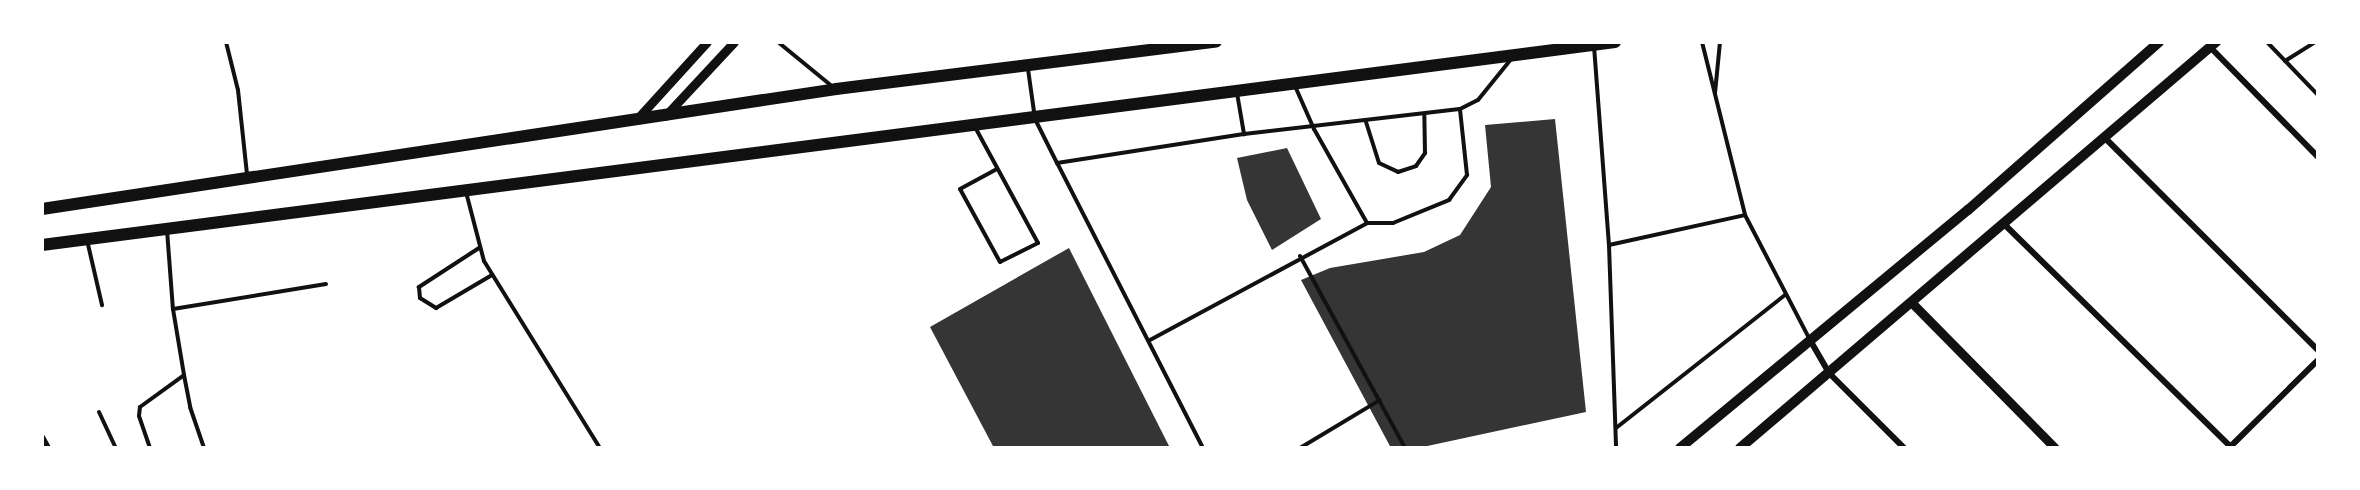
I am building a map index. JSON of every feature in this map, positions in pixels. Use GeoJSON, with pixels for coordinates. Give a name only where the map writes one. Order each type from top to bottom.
{"type":"FeatureCollection","features":[{"type":"Feature","properties":{"kind":"main road"},"geometry":{"type":"LineString","coordinates":[[42,209],[663,117],[836,89],[1028,68],[1216,42]]}},
{"type":"Feature","properties":{"kind":"main road"},"geometry":{"type":"LineString","coordinates":[[42,245],[1035,120],[1594,43],[1615,42]]}},
{"type":"Feature","properties":{"kind":"main road"},"geometry":{"type":"LineString","coordinates":[[1680,448],[2159,42]]}},
{"type":"Feature","properties":{"kind":"main road"},"geometry":{"type":"LineString","coordinates":[[1740,448],[1913,304],[2213,44]]}},
{"type":"Feature","properties":{"kind":"street"},"geometry":{"type":"LineString","coordinates":[[634,121],[707,42]]}},
{"type":"Feature","properties":{"kind":"street"},"geometry":{"type":"LineString","coordinates":[[663,117],[734,42]]}},
{"type":"Feature","properties":{"kind":"street"},"geometry":{"type":"LineString","coordinates":[[2213,44],[2318,157]]}},
{"type":"Feature","properties":{"kind":"street"},"geometry":{"type":"LineString","coordinates":[[2105,138],[2318,350]]}},
{"type":"Feature","properties":{"kind":"street"},"geometry":{"type":"LineString","coordinates":[[2005,225],[2230,448],[2318,360]]}},
{"type":"Feature","properties":{"kind":"street"},"geometry":{"type":"LineString","coordinates":[[1913,304],[2055,448]]}},
{"type":"Feature","properties":{"kind":"street"},"geometry":{"type":"LineString","coordinates":[[1810,340],[1830,374],[1904,448]]}},
{"type":"Feature","properties":{"kind":"street"},"geometry":{"type":"LineString","coordinates":[[42,437],[48,448]]}},
{"type":"Feature","properties":{"kind":"lane"},"geometry":{"type":"LineString","coordinates":[[226,42],[237,90],[247,177]]}},
{"type":"Feature","properties":{"kind":"lane"},"geometry":{"type":"LineString","coordinates":[[778,42],[836,89]]}},
{"type":"Feature","properties":{"kind":"lane"},"geometry":{"type":"LineString","coordinates":[[1702,42],[1745,215],[1810,340]]}},
{"type":"Feature","properties":{"kind":"lane"},"geometry":{"type":"LineString","coordinates":[[1714,97],[1720,42]]}},
{"type":"Feature","properties":{"kind":"lane"},"geometry":{"type":"LineString","coordinates":[[2267,42],[2318,95]]}},
{"type":"Feature","properties":{"kind":"lane"},"geometry":{"type":"LineString","coordinates":[[2285,61],[2316,42]]}},
{"type":"Feature","properties":{"kind":"lane"},"geometry":{"type":"LineString","coordinates":[[1594,43],[1609,245],[1616,448]]}},
{"type":"Feature","properties":{"kind":"lane"},"geometry":{"type":"LineString","coordinates":[[1057,163],[1244,134],[1314,129],[1460,109],[1478,100],[1515,55]]}},
{"type":"Feature","properties":{"kind":"lane"},"geometry":{"type":"LineString","coordinates":[[1028,68],[1035,120],[1150,340],[1203,448]]}},
{"type":"Feature","properties":{"kind":"lane"},"geometry":{"type":"LineString","coordinates":[[1294,85],[1314,129],[1367,222]]}},
{"type":"Feature","properties":{"kind":"lane"},"geometry":{"type":"LineString","coordinates":[[1236,93],[1244,134]]}},
{"type":"Feature","properties":{"kind":"lane"},"geometry":{"type":"LineString","coordinates":[[1150,340],[1300,256],[1367,222],[1393,223],[1449,200],[1467,175],[1460,109]]}},
{"type":"Feature","properties":{"kind":"lane"},"geometry":{"type":"LineString","coordinates":[[1366,122],[1379,163],[1398,172],[1416,166],[1425,153],[1424,114]]}},
{"type":"Feature","properties":{"kind":"lane"},"geometry":{"type":"LineString","coordinates":[[975,127],[998,169],[1038,243],[1000,262],[960,189],[998,169]]}},
{"type":"Feature","properties":{"kind":"lane"},"geometry":{"type":"LineString","coordinates":[[465,191],[479,248],[492,275],[600,448]]}},
{"type":"Feature","properties":{"kind":"lane"},"geometry":{"type":"LineString","coordinates":[[1609,245],[1745,215]]}},
{"type":"Feature","properties":{"kind":"lane"},"geometry":{"type":"LineString","coordinates":[[167,229],[173,309],[184,375],[204,448]]}},
{"type":"Feature","properties":{"kind":"lane"},"geometry":{"type":"LineString","coordinates":[[87,239],[102,305]]}},
{"type":"Feature","properties":{"kind":"lane"},"geometry":{"type":"LineString","coordinates":[[479,248],[419,287],[420,298],[436,308],[492,275]]}},
{"type":"Feature","properties":{"kind":"lane"},"geometry":{"type":"LineString","coordinates":[[1300,256],[1406,448]]}},
{"type":"Feature","properties":{"kind":"lane"},"geometry":{"type":"LineString","coordinates":[[173,309],[326,284]]}},
{"type":"Feature","properties":{"kind":"lane"},"geometry":{"type":"LineString","coordinates":[[1616,428],[1785,295]]}},
{"type":"Feature","properties":{"kind":"lane"},"geometry":{"type":"LineString","coordinates":[[150,448],[140,407],[184,375]]}},
{"type":"Feature","properties":{"kind":"lane"},"geometry":{"type":"LineString","coordinates":[[1300,448],[1380,400]]}},
{"type":"Feature","properties":{"kind":"lane"},"geometry":{"type":"LineString","coordinates":[[99,412],[116,448]]}},
{"type":"Feature","properties":{"kind":"building"},"geometry":{"type":"Polygon","coordinates":[[[1555,119],[1586,412],[1418,448],[1391,448],[1301,280],[1330,268],[1424,252],[1460,235],[1491,187],[1485,125],[1555,119]]]}},
{"type":"Feature","properties":{"kind":"building"},"geometry":{"type":"Polygon","coordinates":[[[1287,148],[1321,219],[1272,250],[1247,200],[1237,158],[1287,148]]]}},
{"type":"Feature","properties":{"kind":"building"},"geometry":{"type":"Polygon","coordinates":[[[1069,248],[1170,448],[994,448],[930,327],[1069,248]]]}}]}
